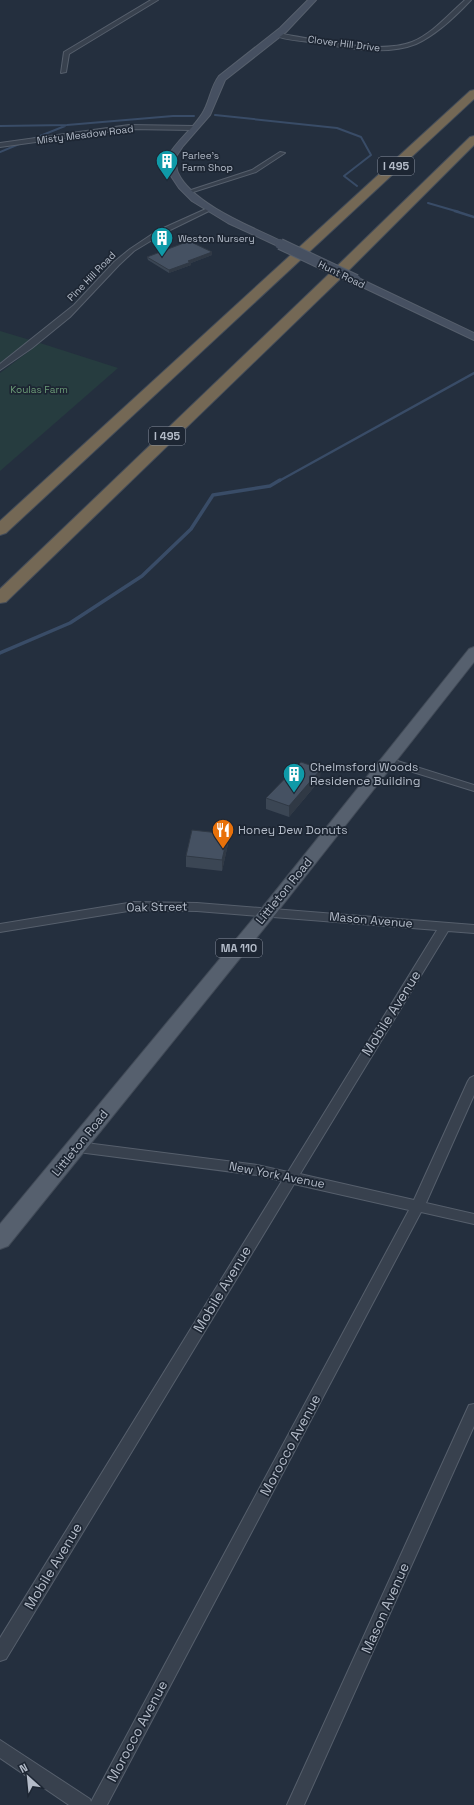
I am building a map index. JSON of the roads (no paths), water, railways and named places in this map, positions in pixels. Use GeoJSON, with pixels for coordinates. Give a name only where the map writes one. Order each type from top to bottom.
{"type":"FeatureCollection","features":[{"type":"Feature","properties":{"kind":"highway","name":"I 495"},"geometry":{"type":"LineString","coordinates":[[0,530],[474,93]]}},
{"type":"Feature","properties":{"kind":"highway","name":"I 495"},"geometry":{"type":"LineString","coordinates":[[0,598],[335,276],[474,139]]}},
{"type":"Feature","properties":{"kind":"main road","name":"Littleton Road"},"geometry":{"type":"LineString","coordinates":[[0,1240],[78,1147],[268,912],[474,652]]}},
{"type":"Feature","properties":{"kind":"street"},"geometry":{"type":"LineString","coordinates":[[63,72],[66,53],[155,0]]}},
{"type":"Feature","properties":{"kind":"street"},"geometry":{"type":"LineString","coordinates":[[210,209],[188,192],[175,176],[171,158],[210,108],[216,85],[222,78],[277,35],[312,0]]}},
{"type":"Feature","properties":{"kind":"street","name":"Clover Hill Drive"},"geometry":{"type":"LineString","coordinates":[[277,35],[370,48],[401,46],[420,39],[468,0]]}},
{"type":"Feature","properties":{"kind":"street","name":"Misty Meadow Road"},"geometry":{"type":"LineString","coordinates":[[0,145],[129,128],[194,128]]}},
{"type":"Feature","properties":{"kind":"street"},"geometry":{"type":"LineString","coordinates":[[188,192],[254,171],[282,154]]}},
{"type":"Feature","properties":{"kind":"street","name":"Hunt Road"},"geometry":{"type":"LineString","coordinates":[[210,209],[474,337]]}},
{"type":"Feature","properties":{"kind":"street","name":"Pine Hill Road"},"geometry":{"type":"LineString","coordinates":[[0,368],[30,346],[77,307],[95,289],[111,268],[132,250],[161,232],[210,209]]}},
{"type":"Feature","properties":{"kind":"street"},"geometry":{"type":"LineString","coordinates":[[388,761],[474,788]]}},
{"type":"Feature","properties":{"kind":"street","name":"Oak Street"},"geometry":{"type":"LineString","coordinates":[[0,928],[134,906],[197,907],[268,912]]}},
{"type":"Feature","properties":{"kind":"street","name":"Mason Avenue"},"geometry":{"type":"LineString","coordinates":[[268,912],[474,929]]}},
{"type":"Feature","properties":{"kind":"street","name":"Mobile Avenue"},"geometry":{"type":"LineString","coordinates":[[0,1653],[445,926]]}},
{"type":"Feature","properties":{"kind":"street","name":"Morocco Avenue"},"geometry":{"type":"LineString","coordinates":[[98,1805],[418,1206],[474,1081]]}},
{"type":"Feature","properties":{"kind":"street","name":"New York Avenue"},"geometry":{"type":"LineString","coordinates":[[78,1147],[223,1164],[291,1176],[474,1219]]}},
{"type":"Feature","properties":{"kind":"street","name":"Mason Avenue"},"geometry":{"type":"LineString","coordinates":[[295,1805],[474,1410]]}},
{"type":"Feature","properties":{"kind":"street"},"geometry":{"type":"LineString","coordinates":[[0,1748],[84,1805]]}},
{"type":"Feature","properties":{"kind":"waterway"},"geometry":{"type":"LineString","coordinates":[[215,115],[337,128],[361,137],[371,155],[344,176],[357,186]]}},
{"type":"Feature","properties":{"kind":"waterway"},"geometry":{"type":"LineString","coordinates":[[0,126],[67,125],[173,116],[194,116]]}},
{"type":"Feature","properties":{"kind":"waterway"},"geometry":{"type":"LineString","coordinates":[[30,140],[65,126]]}},
{"type":"Feature","properties":{"kind":"waterway"},"geometry":{"type":"LineString","coordinates":[[0,152],[24,142]]}},
{"type":"Feature","properties":{"kind":"waterway"},"geometry":{"type":"LineString","coordinates":[[428,203],[459,212]]}},
{"type":"Feature","properties":{"kind":"waterway"},"geometry":{"type":"LineString","coordinates":[[455,211],[474,217]]}},
{"type":"Feature","properties":{"kind":"waterway"},"geometry":{"type":"LineString","coordinates":[[279,481],[474,373]]}},
{"type":"Feature","properties":{"kind":"waterway"},"geometry":{"type":"LineString","coordinates":[[0,653],[70,623],[142,576],[191,529],[213,495],[270,486],[280,480]]}},
{"type":"Feature","properties":{"kind":"place","name":"Parlee's Farm Shop"},"geometry":{"type":"Point","coordinates":[167,180]}},
{"type":"Feature","properties":{"kind":"place","name":"Weston Nursery"},"geometry":{"type":"Point","coordinates":[162,258]}},
{"type":"Feature","properties":{"kind":"place","name":"Chelmsford Woods Residence Building"},"geometry":{"type":"Point","coordinates":[294,794]}},
{"type":"Feature","properties":{"kind":"place","name":"Honey Dew Donuts"},"geometry":{"type":"Point","coordinates":[223,850]}},
{"type":"Feature","properties":{"kind":"park label","name":"Koulas Farm"},"geometry":{"type":"Point","coordinates":[39,389]}}]}
